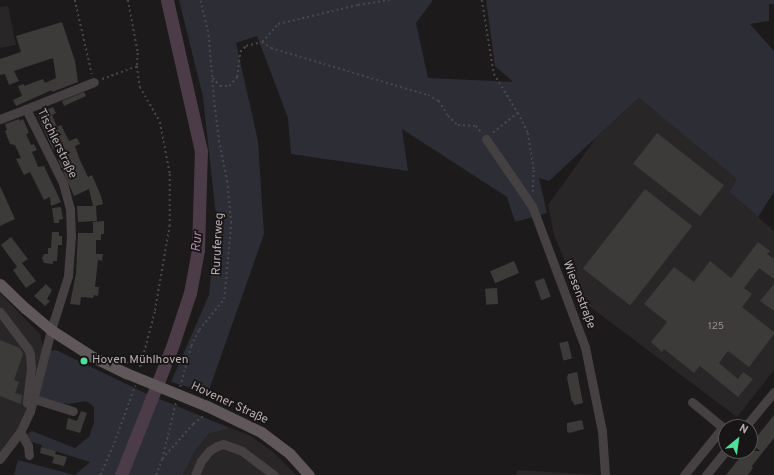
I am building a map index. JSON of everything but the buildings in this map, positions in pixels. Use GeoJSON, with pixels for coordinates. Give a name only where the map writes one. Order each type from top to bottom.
{"type":"FeatureCollection","features":[{"type":"Feature","properties":{"kind":"main road","name":"Hovener Straße"},"geometry":{"type":"LineString","coordinates":[[0,284],[24,308],[51,330],[93,357],[126,368],[207,410],[261,432],[290,454],[309,475]]}},
{"type":"Feature","properties":{"kind":"street","name":"Tischlerstraße"},"geometry":{"type":"LineString","coordinates":[[0,119],[94,82]]}},
{"type":"Feature","properties":{"kind":"street","name":"Tischlerstraße"},"geometry":{"type":"LineString","coordinates":[[26,109],[63,183],[70,209],[71,236],[68,276],[31,398]]}},
{"type":"Feature","properties":{"kind":"street","name":"Wiesenstraße"},"geometry":{"type":"LineString","coordinates":[[483,135],[532,206],[585,347],[602,432],[605,475]]}},
{"type":"Feature","properties":{"kind":"street"},"geometry":{"type":"LineString","coordinates":[[0,312],[11,329],[28,349],[31,398],[26,422],[0,459]]}},
{"type":"Feature","properties":{"kind":"street"},"geometry":{"type":"LineString","coordinates":[[752,419],[774,392]]}},
{"type":"Feature","properties":{"kind":"street"},"geometry":{"type":"LineString","coordinates":[[24,410],[31,398]]}},
{"type":"Feature","properties":{"kind":"street"},"geometry":{"type":"LineString","coordinates":[[31,398],[73,411]]}},
{"type":"Feature","properties":{"kind":"street"},"geometry":{"type":"LineString","coordinates":[[692,402],[718,424]]}},
{"type":"Feature","properties":{"kind":"street"},"geometry":{"type":"LineString","coordinates":[[20,432],[28,446],[29,455]]}},
{"type":"Feature","properties":{"kind":"street"},"geometry":{"type":"LineString","coordinates":[[684,475],[718,436]]}},
{"type":"Feature","properties":{"kind":"street"},"geometry":{"type":"LineString","coordinates":[[195,475],[201,461],[209,451],[223,444],[242,451],[274,475]]}},
{"type":"Feature","properties":{"kind":"street"},"geometry":{"type":"LineString","coordinates":[[706,475],[719,459]]}},
{"type":"Feature","properties":{"kind":"path"},"geometry":{"type":"LineString","coordinates":[[75,0],[94,82],[137,66]]}},
{"type":"Feature","properties":{"kind":"path"},"geometry":{"type":"LineString","coordinates":[[128,0],[138,54],[137,66],[140,87],[160,122],[170,174],[170,225],[155,312],[138,375]]}},
{"type":"Feature","properties":{"kind":"path","name":"Ruruferweg"},"geometry":{"type":"LineString","coordinates":[[179,390],[191,346],[199,330],[224,300],[231,223],[227,182],[214,109],[213,78],[208,32],[200,0]]}},
{"type":"Feature","properties":{"kind":"path"},"geometry":{"type":"LineString","coordinates":[[213,78],[220,86],[229,86],[237,77],[240,52],[246,46],[262,42],[278,24],[358,4],[390,0]]}},
{"type":"Feature","properties":{"kind":"path"},"geometry":{"type":"LineString","coordinates":[[482,0],[494,74],[518,113],[528,133],[534,170],[532,206]]}},
{"type":"Feature","properties":{"kind":"path"},"geometry":{"type":"LineString","coordinates":[[262,42],[271,48],[428,95],[439,101],[448,116],[458,124],[476,126],[483,135],[518,113]]}},
{"type":"Feature","properties":{"kind":"path"},"geometry":{"type":"LineString","coordinates":[[126,368],[142,362]]}},
{"type":"Feature","properties":{"kind":"path"},"geometry":{"type":"LineString","coordinates":[[100,475],[127,410],[136,382]]}},
{"type":"Feature","properties":{"kind":"path"},"geometry":{"type":"LineString","coordinates":[[156,475],[162,459],[177,398]]}},
{"type":"Feature","properties":{"kind":"path"},"geometry":{"type":"LineString","coordinates":[[162,459],[207,410]]}},
{"type":"Feature","properties":{"kind":"shaded area"},"geometry":{"type":"Polygon","coordinates":[[[179,0],[433,0],[416,23],[428,78],[513,82],[495,66],[486,0],[774,0],[774,4],[769,4],[769,21],[750,24],[774,51],[774,192],[758,217],[729,192],[737,179],[639,98],[549,181],[539,178],[547,213],[515,222],[507,197],[402,129],[408,171],[291,154],[288,118],[257,36],[236,43],[258,141],[264,234],[208,393],[171,382],[209,295],[216,216],[203,97],[179,0]]]}},
{"type":"Feature","properties":{"kind":"shaded area"},"geometry":{"type":"Polygon","coordinates":[[[8,6],[16,45],[0,48],[0,7],[8,6]]]}},
{"type":"Feature","properties":{"kind":"shaded area"},"geometry":{"type":"Polygon","coordinates":[[[639,98],[738,179],[729,192],[774,231],[774,370],[737,417],[581,300],[554,235],[548,205],[596,138],[639,98]]]}},
{"type":"Feature","properties":{"kind":"shaded area"},"geometry":{"type":"Polygon","coordinates":[[[0,293],[40,334],[43,348],[24,420],[0,454],[0,293]]]}},
{"type":"Feature","properties":{"kind":"shaded area"},"geometry":{"type":"Polygon","coordinates":[[[56,350],[145,393],[230,428],[210,433],[195,451],[183,475],[75,475],[90,462],[42,447],[42,445],[28,441],[26,435],[32,431],[75,448],[89,437],[94,422],[94,407],[86,401],[69,404],[55,403],[37,398],[49,351],[56,350]]]}},
{"type":"Feature","properties":{"kind":"shaded area"},"geometry":{"type":"Polygon","coordinates":[[[230,428],[249,435],[272,451],[296,475],[183,475],[195,451],[211,432],[230,428]]]}},
{"type":"Feature","properties":{"kind":"shaded area"},"geometry":{"type":"Polygon","coordinates":[[[18,460],[74,475],[14,475],[18,460]]]}},
{"type":"Feature","properties":{"kind":"shaded area"},"geometry":{"type":"Polygon","coordinates":[[[518,470],[598,475],[516,475],[518,470]]]}},
{"type":"Feature","properties":{"kind":"waterway","name":"Rur"},"geometry":{"type":"LineString","coordinates":[[121,475],[172,347],[190,293],[198,250],[201,151],[167,0]]}},
{"type":"Feature","properties":{"kind":"place","name":"Hoven Mühlhoven"},"geometry":{"type":"Point","coordinates":[84,361]}}]}
